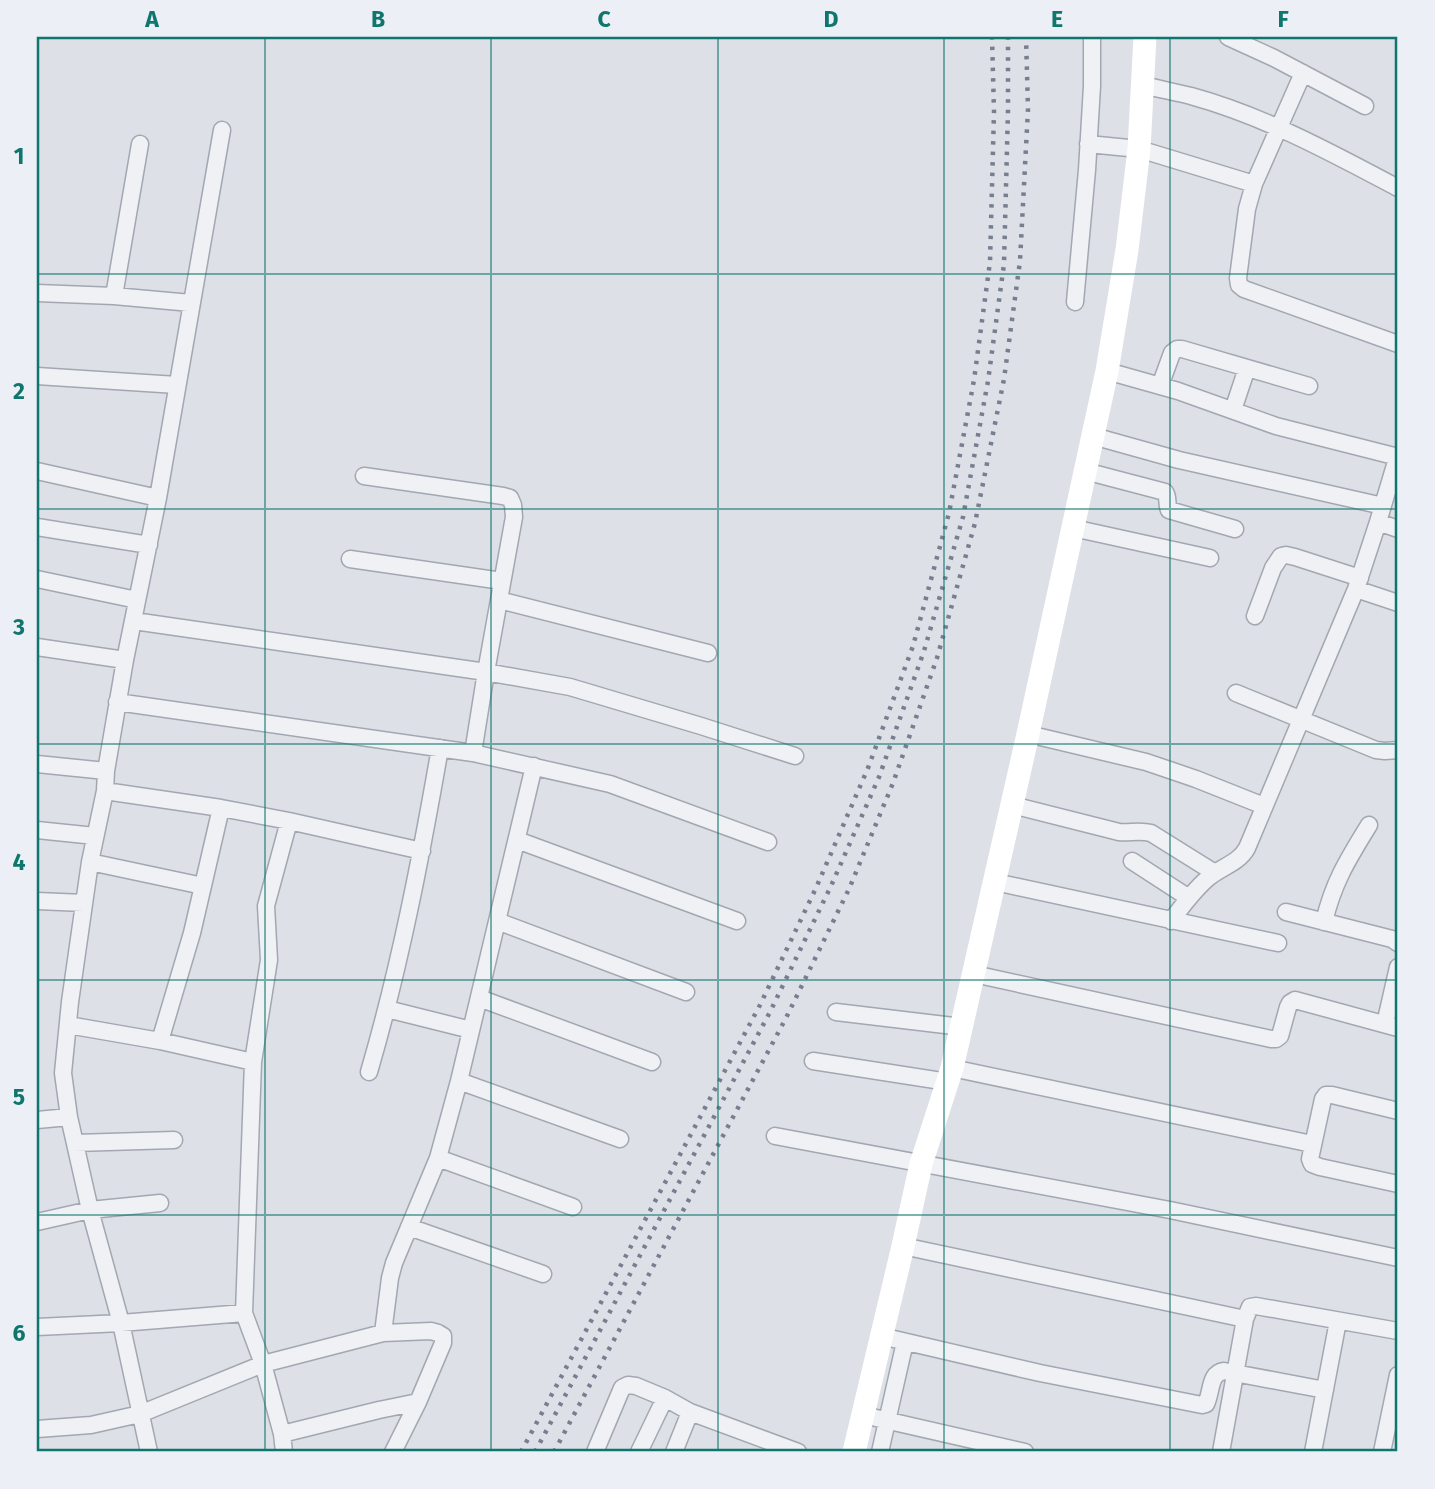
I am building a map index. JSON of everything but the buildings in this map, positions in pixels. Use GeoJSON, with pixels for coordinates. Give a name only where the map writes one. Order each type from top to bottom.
{"type":"FeatureCollection","features":[{"type":"Feature","properties":{"kind":"street"},"geometry":{"type":"LineString","coordinates":[[1075,302],[1092,86],[1092,37]]}},
{"type":"Feature","properties":{"kind":"street"},"geometry":{"type":"LineString","coordinates":[[854,1452],[921,1164],[950,1075],[962,1027],[1107,371],[1127,250],[1139,149],[1145,37]]}},
{"type":"Feature","properties":{"kind":"street"},"geometry":{"type":"LineString","coordinates":[[1228,37],[1365,106]]}},
{"type":"Feature","properties":{"kind":"street"},"geometry":{"type":"LineString","coordinates":[[1303,73],[1254,184],[1247,209],[1239,285],[1398,344]]}},
{"type":"Feature","properties":{"kind":"street"},"geometry":{"type":"LineString","coordinates":[[1143,85],[1220,105],[1317,146],[1398,188]]}},
{"type":"Feature","properties":{"kind":"street"},"geometry":{"type":"LineString","coordinates":[[149,1452],[121,1323],[90,1209],[69,1117],[63,1073],[90,862],[105,791],[124,660],[158,498],[222,130]]}},
{"type":"Feature","properties":{"kind":"street"},"geometry":{"type":"LineString","coordinates":[[114,296],[140,144]]}},
{"type":"Feature","properties":{"kind":"street"},"geometry":{"type":"LineString","coordinates":[[1088,144],[1139,149],[1254,184]]}},
{"type":"Feature","properties":{"kind":"street"},"geometry":{"type":"LineString","coordinates":[[37,293],[191,303]]}},
{"type":"Feature","properties":{"kind":"street"},"geometry":{"type":"LineString","coordinates":[[1160,386],[1172,353],[1177,349],[1309,386]]}},
{"type":"Feature","properties":{"kind":"street"},"geometry":{"type":"LineString","coordinates":[[1233,411],[1247,368]]}},
{"type":"Feature","properties":{"kind":"street"},"geometry":{"type":"LineString","coordinates":[[1107,371],[1160,386],[1276,426],[1398,456],[1358,584],[1243,856],[1207,878],[1171,921]]}},
{"type":"Feature","properties":{"kind":"street"},"geometry":{"type":"LineString","coordinates":[[37,376],[177,385]]}},
{"type":"Feature","properties":{"kind":"street"},"geometry":{"type":"LineString","coordinates":[[1093,436],[1179,460],[1383,506]]}},
{"type":"Feature","properties":{"kind":"street"},"geometry":{"type":"LineString","coordinates":[[37,471],[158,498]]}},
{"type":"Feature","properties":{"kind":"street"},"geometry":{"type":"LineString","coordinates":[[1085,471],[1165,492],[1169,510],[1235,529]]}},
{"type":"Feature","properties":{"kind":"street"},"geometry":{"type":"LineString","coordinates":[[364,476],[503,496],[510,498],[513,505],[514,517],[474,753]]}},
{"type":"Feature","properties":{"kind":"street"},"geometry":{"type":"LineString","coordinates":[[1378,522],[1398,529]]}},
{"type":"Feature","properties":{"kind":"street"},"geometry":{"type":"LineString","coordinates":[[37,527],[149,545]]}},
{"type":"Feature","properties":{"kind":"street"},"geometry":{"type":"LineString","coordinates":[[1073,528],[1210,558]]}},
{"type":"Feature","properties":{"kind":"street"},"geometry":{"type":"LineString","coordinates":[[1255,617],[1273,568],[1281,556],[1286,555],[1398,603]]}},
{"type":"Feature","properties":{"kind":"street"},"geometry":{"type":"LineString","coordinates":[[350,559],[502,581]]}},
{"type":"Feature","properties":{"kind":"street"},"geometry":{"type":"LineString","coordinates":[[37,579],[137,600]]}},
{"type":"Feature","properties":{"kind":"street"},"geometry":{"type":"LineString","coordinates":[[499,600],[708,653]]}},
{"type":"Feature","properties":{"kind":"street"},"geometry":{"type":"LineString","coordinates":[[134,621],[486,672],[570,687],[795,756]]}},
{"type":"Feature","properties":{"kind":"street"},"geometry":{"type":"LineString","coordinates":[[37,647],[124,660]]}},
{"type":"Feature","properties":{"kind":"street"},"geometry":{"type":"LineString","coordinates":[[1236,693],[1376,750],[1398,750]]}},
{"type":"Feature","properties":{"kind":"street"},"geometry":{"type":"LineString","coordinates":[[117,702],[474,753],[610,784],[768,842]]}},
{"type":"Feature","properties":{"kind":"street"},"geometry":{"type":"LineString","coordinates":[[1028,734],[1146,762],[1265,806]]}},
{"type":"Feature","properties":{"kind":"street"},"geometry":{"type":"LineString","coordinates":[[369,1072],[387,1009],[422,851],[440,748]]}},
{"type":"Feature","properties":{"kind":"street"},"geometry":{"type":"LineString","coordinates":[[37,764],[106,771]]}},
{"type":"Feature","properties":{"kind":"street"},"geometry":{"type":"LineString","coordinates":[[383,1333],[394,1263],[438,1158],[459,1081],[534,766]]}},
{"type":"Feature","properties":{"kind":"street"},"geometry":{"type":"LineString","coordinates":[[105,791],[289,821],[422,851]]}},
{"type":"Feature","properties":{"kind":"street"},"geometry":{"type":"LineString","coordinates":[[1012,805],[1119,832],[1151,832],[1215,873]]}},
{"type":"Feature","properties":{"kind":"street"},"geometry":{"type":"LineString","coordinates":[[160,1041],[192,933],[220,808]]}},
{"type":"Feature","properties":{"kind":"street"},"geometry":{"type":"LineString","coordinates":[[284,1452],[282,1434],[263,1364],[244,1312],[253,1062],[269,960],[266,906],[289,821]]}},
{"type":"Feature","properties":{"kind":"street"},"geometry":{"type":"LineString","coordinates":[[1324,922],[1329,898],[1336,882],[1369,825]]}},
{"type":"Feature","properties":{"kind":"street"},"geometry":{"type":"LineString","coordinates":[[37,830],[95,836]]}},
{"type":"Feature","properties":{"kind":"street"},"geometry":{"type":"LineString","coordinates":[[517,840],[737,921]]}},
{"type":"Feature","properties":{"kind":"street"},"geometry":{"type":"LineString","coordinates":[[1132,860],[1189,898]]}},
{"type":"Feature","properties":{"kind":"street"},"geometry":{"type":"LineString","coordinates":[[90,862],[202,886]]}},
{"type":"Feature","properties":{"kind":"street"},"geometry":{"type":"LineString","coordinates":[[995,881],[1278,943]]}},
{"type":"Feature","properties":{"kind":"street"},"geometry":{"type":"LineString","coordinates":[[37,901],[85,903]]}},
{"type":"Feature","properties":{"kind":"street"},"geometry":{"type":"LineString","coordinates":[[1286,912],[1392,939],[1398,943]]}},
{"type":"Feature","properties":{"kind":"street"},"geometry":{"type":"LineString","coordinates":[[497,920],[686,992]]}},
{"type":"Feature","properties":{"kind":"street"},"geometry":{"type":"LineString","coordinates":[[974,974],[1276,1039],[1282,1032],[1290,1003],[1295,1000],[1392,1026],[1398,967]]}},
{"type":"Feature","properties":{"kind":"street"},"geometry":{"type":"LineString","coordinates":[[480,998],[652,1062]]}},
{"type":"Feature","properties":{"kind":"street"},"geometry":{"type":"LineString","coordinates":[[387,1009],[471,1030]]}},
{"type":"Feature","properties":{"kind":"street"},"geometry":{"type":"LineString","coordinates":[[836,1012],[962,1027]]}},
{"type":"Feature","properties":{"kind":"street"},"geometry":{"type":"LineString","coordinates":[[68,1025],[160,1041],[253,1062]]}},
{"type":"Feature","properties":{"kind":"street"},"geometry":{"type":"LineString","coordinates":[[813,1061],[950,1075],[1312,1144]]}},
{"type":"Feature","properties":{"kind":"street"},"geometry":{"type":"LineString","coordinates":[[459,1081],[620,1139]]}},
{"type":"Feature","properties":{"kind":"street"},"geometry":{"type":"LineString","coordinates":[[1398,1111],[1326,1095],[1310,1159],[1312,1164],[1320,1167],[1398,1184]]}},
{"type":"Feature","properties":{"kind":"street"},"geometry":{"type":"LineString","coordinates":[[37,1120],[69,1117]]}},
{"type":"Feature","properties":{"kind":"street"},"geometry":{"type":"LineString","coordinates":[[775,1136],[1170,1210],[1398,1258]]}},
{"type":"Feature","properties":{"kind":"street"},"geometry":{"type":"LineString","coordinates":[[75,1143],[174,1140]]}},
{"type":"Feature","properties":{"kind":"street"},"geometry":{"type":"LineString","coordinates":[[438,1158],[573,1207]]}},
{"type":"Feature","properties":{"kind":"street"},"geometry":{"type":"LineString","coordinates":[[37,1222],[90,1209],[160,1203]]}},
{"type":"Feature","properties":{"kind":"street"},"geometry":{"type":"LineString","coordinates":[[409,1227],[542,1274]]}},
{"type":"Feature","properties":{"kind":"street"},"geometry":{"type":"LineString","coordinates":[[904,1246],[1245,1319]]}},
{"type":"Feature","properties":{"kind":"street"},"geometry":{"type":"LineString","coordinates":[[1221,1452],[1245,1319],[1250,1307],[1398,1331]]}},
{"type":"Feature","properties":{"kind":"street"},"geometry":{"type":"LineString","coordinates":[[37,1327],[244,1312]]}},
{"type":"Feature","properties":{"kind":"street"},"geometry":{"type":"LineString","coordinates":[[1312,1452],[1338,1321]]}},
{"type":"Feature","properties":{"kind":"street"},"geometry":{"type":"LineString","coordinates":[[37,1429],[91,1425],[140,1415],[263,1364],[383,1333],[438,1333],[443,1336],[443,1343],[393,1452]]}},
{"type":"Feature","properties":{"kind":"street"},"geometry":{"type":"LineString","coordinates":[[881,1336],[1040,1373],[1202,1405],[1208,1400],[1214,1376],[1218,1372],[1235,1372],[1325,1390]]}},
{"type":"Feature","properties":{"kind":"street"},"geometry":{"type":"LineString","coordinates":[[880,1452],[905,1342]]}},
{"type":"Feature","properties":{"kind":"street"},"geometry":{"type":"LineString","coordinates":[[1382,1452],[1398,1375]]}},
{"type":"Feature","properties":{"kind":"street"},"geometry":{"type":"LineString","coordinates":[[595,1452],[622,1388],[628,1385],[636,1385],[691,1412],[798,1452]]}},
{"type":"Feature","properties":{"kind":"street"},"geometry":{"type":"LineString","coordinates":[[639,1452],[665,1398]]}},
{"type":"Feature","properties":{"kind":"street"},"geometry":{"type":"LineString","coordinates":[[282,1434],[418,1402]]}},
{"type":"Feature","properties":{"kind":"street"},"geometry":{"type":"LineString","coordinates":[[674,1452],[691,1412]]}},
{"type":"Feature","properties":{"kind":"street"},"geometry":{"type":"LineString","coordinates":[[863,1415],[1025,1452]]}},
{"type":"Feature","properties":{"kind":"railway"},"geometry":{"type":"LineString","coordinates":[[521,1452],[760,1005],[816,888],[868,768],[913,646],[949,513],[974,380],[990,262],[994,112],[992,37]]}},
{"type":"Feature","properties":{"kind":"railway"},"geometry":{"type":"LineString","coordinates":[[535,1452],[770,1012],[831,886],[879,777],[924,651],[963,517],[988,381],[1004,264],[1008,37]]}},
{"type":"Feature","properties":{"kind":"railway"},"geometry":{"type":"LineString","coordinates":[[554,1452],[786,1018],[849,889],[893,783],[937,658],[975,523],[1004,379],[1020,261],[1028,109],[1026,37]]}}]}
